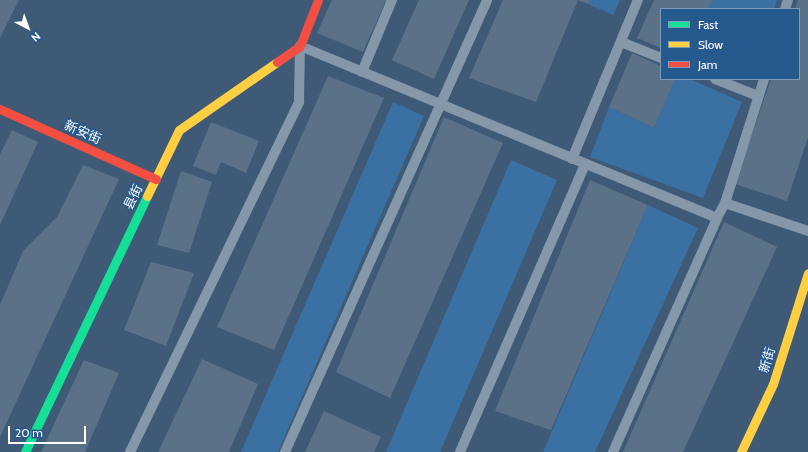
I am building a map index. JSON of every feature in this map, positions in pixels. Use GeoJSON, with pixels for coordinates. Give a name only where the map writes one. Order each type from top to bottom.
{"type":"FeatureCollection","features":[{"type":"Feature","properties":{"kind":"street"},"geometry":{"type":"LineString","coordinates":[[300,46],[318,0]]}},
{"type":"Feature","properties":{"kind":"street","name":"县街"},"geometry":{"type":"LineString","coordinates":[[25,452],[179,130],[300,46]]}},
{"type":"Feature","properties":{"kind":"street","name":"新安街"},"geometry":{"type":"LineString","coordinates":[[0,109],[156,179]]}},
{"type":"Feature","properties":{"kind":"street","name":"新街"},"geometry":{"type":"LineString","coordinates":[[741,452],[773,384],[808,273]]}},
{"type":"Feature","properties":{"kind":"lane"},"geometry":{"type":"LineString","coordinates":[[362,72],[392,0]]}},
{"type":"Feature","properties":{"kind":"lane"},"geometry":{"type":"LineString","coordinates":[[285,452],[439,104],[457,73],[487,0]]}},
{"type":"Feature","properties":{"kind":"lane"},"geometry":{"type":"LineString","coordinates":[[572,159],[638,0]]}},
{"type":"Feature","properties":{"kind":"lane"},"geometry":{"type":"LineString","coordinates":[[620,42],[660,58]]}},
{"type":"Feature","properties":{"kind":"lane"},"geometry":{"type":"LineString","coordinates":[[130,452],[299,102],[300,46],[716,218]]}},
{"type":"Feature","properties":{"kind":"lane"},"geometry":{"type":"LineString","coordinates":[[718,80],[758,96]]}},
{"type":"Feature","properties":{"kind":"lane"},"geometry":{"type":"LineString","coordinates":[[613,452],[724,202],[764,80]]}},
{"type":"Feature","properties":{"kind":"lane"},"geometry":{"type":"LineString","coordinates":[[460,452],[585,164]]}},
{"type":"Feature","properties":{"kind":"lane"},"geometry":{"type":"LineString","coordinates":[[724,202],[808,231]]}},
{"type":"Feature","properties":{"kind":"shaded area"},"geometry":{"type":"Polygon","coordinates":[[[589,0],[620,0],[613,15],[588,4],[589,0]]]}},
{"type":"Feature","properties":{"kind":"shaded area"},"geometry":{"type":"Polygon","coordinates":[[[692,0],[777,0],[774,8],[688,8],[692,0]]]}},
{"type":"Feature","properties":{"kind":"shaded area"},"geometry":{"type":"Polygon","coordinates":[[[675,80],[692,80],[742,102],[703,198],[590,157],[609,107],[654,128],[675,80]]]}},
{"type":"Feature","properties":{"kind":"shaded area"},"geometry":{"type":"Polygon","coordinates":[[[393,102],[424,116],[278,452],[241,452],[393,102]]]}},
{"type":"Feature","properties":{"kind":"shaded area"},"geometry":{"type":"Polygon","coordinates":[[[511,160],[557,180],[440,452],[386,452],[511,160]]]}},
{"type":"Feature","properties":{"kind":"shaded area"},"geometry":{"type":"Polygon","coordinates":[[[648,205],[698,228],[595,452],[543,452],[648,205]]]}},
{"type":"Feature","properties":{"kind":"building"},"geometry":{"type":"Polygon","coordinates":[[[0,0],[19,0],[0,38],[0,0]]]}},
{"type":"Feature","properties":{"kind":"building"},"geometry":{"type":"Polygon","coordinates":[[[332,0],[386,0],[363,52],[317,33],[332,0]]]}},
{"type":"Feature","properties":{"kind":"building"},"geometry":{"type":"Polygon","coordinates":[[[419,0],[469,0],[434,79],[392,60],[419,0]]]}},
{"type":"Feature","properties":{"kind":"building"},"geometry":{"type":"Polygon","coordinates":[[[503,0],[578,0],[536,102],[469,78],[503,0]]]}},
{"type":"Feature","properties":{"kind":"building"},"geometry":{"type":"Polygon","coordinates":[[[578,0],[589,0],[588,4],[578,0]]]}},
{"type":"Feature","properties":{"kind":"building"},"geometry":{"type":"Polygon","coordinates":[[[654,0],[712,0],[708,8],[660,8],[660,48],[637,38],[654,0]]]}},
{"type":"Feature","properties":{"kind":"building"},"geometry":{"type":"Polygon","coordinates":[[[798,0],[808,0],[808,137],[787,201],[735,184],[771,80],[800,80],[800,8],[795,8],[798,0]]]}},
{"type":"Feature","properties":{"kind":"building"},"geometry":{"type":"Polygon","coordinates":[[[632,53],[660,66],[660,80],[675,80],[654,128],[609,107],[632,53]]]}},
{"type":"Feature","properties":{"kind":"building"},"geometry":{"type":"Polygon","coordinates":[[[328,76],[384,98],[274,350],[217,327],[328,76]]]}},
{"type":"Feature","properties":{"kind":"building"},"geometry":{"type":"Polygon","coordinates":[[[444,117],[503,143],[390,398],[336,372],[444,117]]]}},
{"type":"Feature","properties":{"kind":"building"},"geometry":{"type":"Polygon","coordinates":[[[211,122],[259,141],[246,173],[221,162],[216,175],[193,166],[211,122]]]}},
{"type":"Feature","properties":{"kind":"building"},"geometry":{"type":"Polygon","coordinates":[[[12,130],[38,142],[0,225],[0,154],[12,130]]]}},
{"type":"Feature","properties":{"kind":"building"},"geometry":{"type":"Polygon","coordinates":[[[83,165],[119,179],[0,437],[0,305],[23,251],[57,217],[83,165]]]}},
{"type":"Feature","properties":{"kind":"building"},"geometry":{"type":"Polygon","coordinates":[[[181,171],[212,182],[189,253],[157,245],[181,171]]]}},
{"type":"Feature","properties":{"kind":"building"},"geometry":{"type":"Polygon","coordinates":[[[590,180],[648,205],[551,430],[495,411],[590,180]]]}},
{"type":"Feature","properties":{"kind":"building"},"geometry":{"type":"Polygon","coordinates":[[[724,222],[777,247],[683,452],[623,452],[724,222]]]}},
{"type":"Feature","properties":{"kind":"building"},"geometry":{"type":"Polygon","coordinates":[[[151,262],[194,273],[166,346],[124,330],[151,262]]]}},
{"type":"Feature","properties":{"kind":"building"},"geometry":{"type":"Polygon","coordinates":[[[202,359],[258,384],[229,452],[158,452],[202,359]]]}},
{"type":"Feature","properties":{"kind":"building"},"geometry":{"type":"Polygon","coordinates":[[[84,360],[119,373],[85,452],[41,452],[84,360]]]}},
{"type":"Feature","properties":{"kind":"building"},"geometry":{"type":"Polygon","coordinates":[[[324,411],[381,437],[374,452],[305,452],[324,411]]]}},
{"type":"Feature","properties":{"kind":"traffic: fast"},"geometry":{"type":"LineString","coordinates":[[25,452],[147,196]]}},
{"type":"Feature","properties":{"kind":"traffic: slow"},"geometry":{"type":"LineString","coordinates":[[147,196],[179,130],[277,62]]}},
{"type":"Feature","properties":{"kind":"traffic: slow"},"geometry":{"type":"LineString","coordinates":[[741,452],[773,384],[808,273]]}},
{"type":"Feature","properties":{"kind":"traffic: jam"},"geometry":{"type":"LineString","coordinates":[[277,62],[300,46],[318,0]]}},
{"type":"Feature","properties":{"kind":"traffic: jam"},"geometry":{"type":"LineString","coordinates":[[0,109],[156,179]]}}]}
